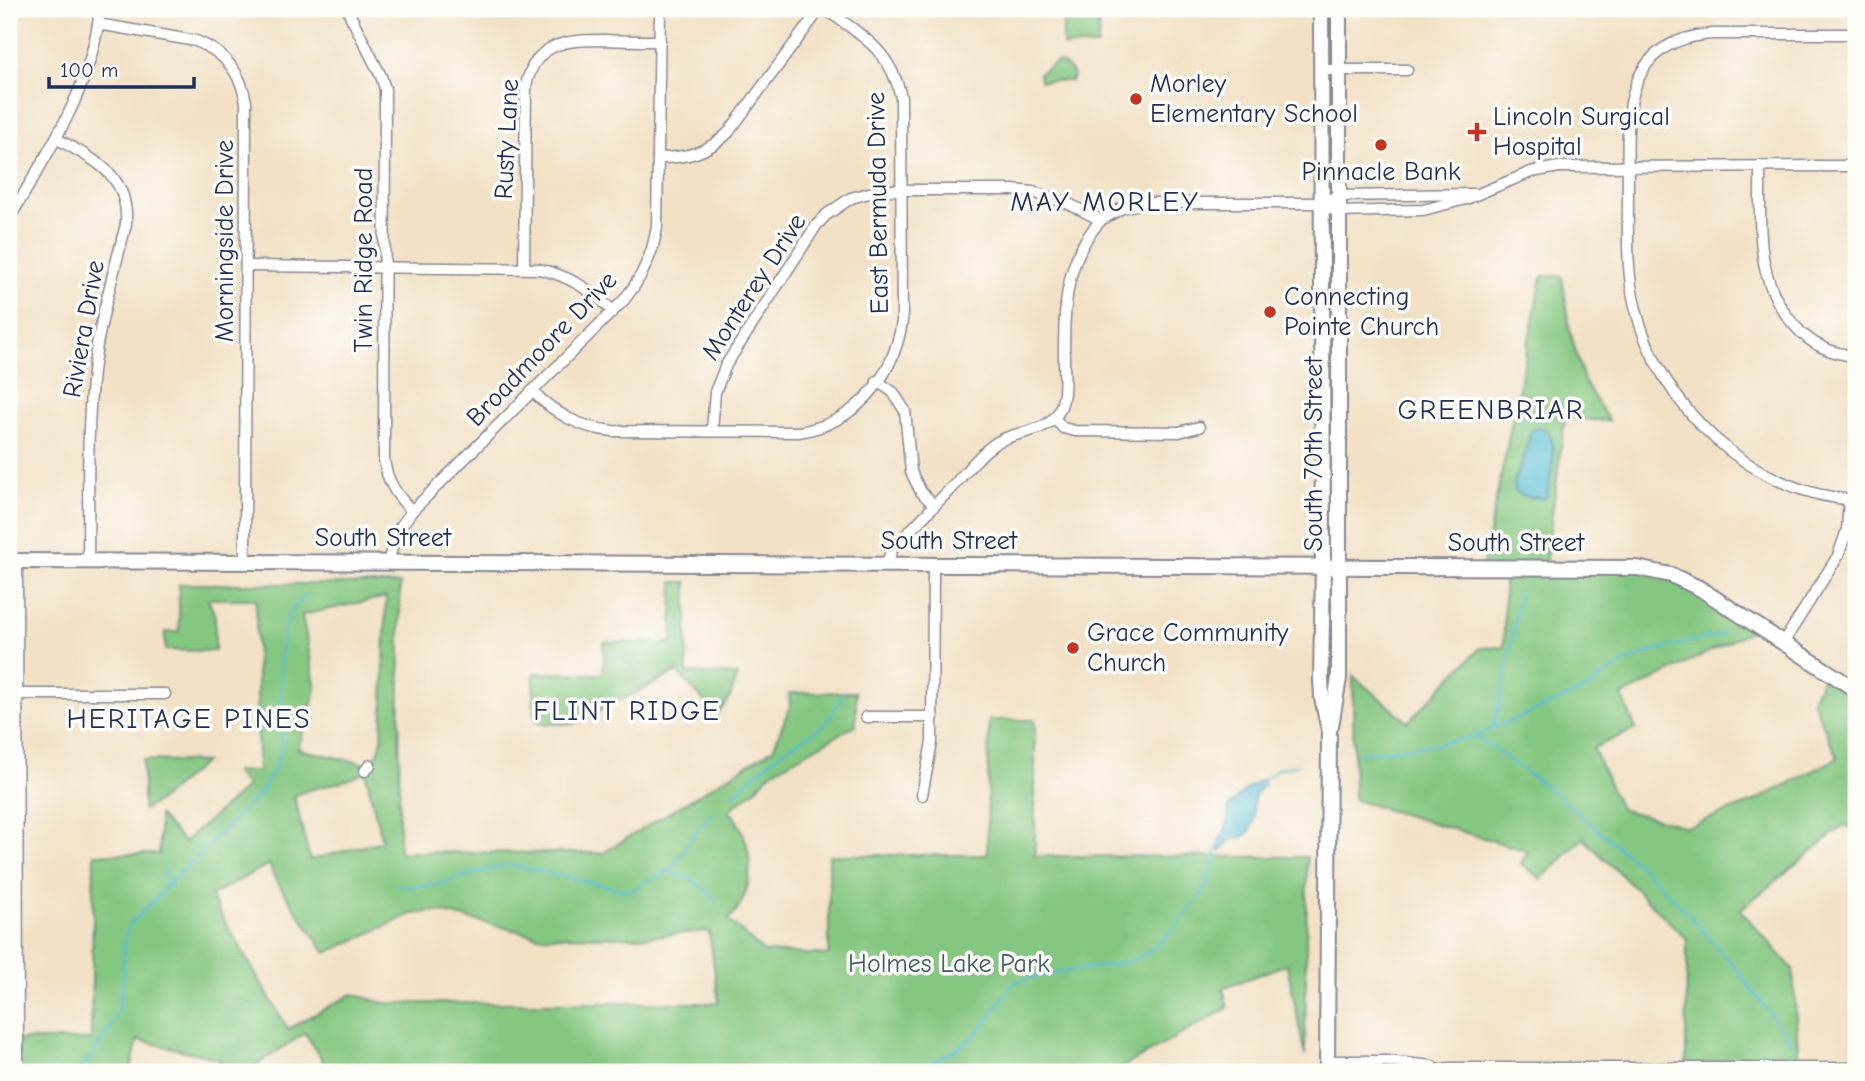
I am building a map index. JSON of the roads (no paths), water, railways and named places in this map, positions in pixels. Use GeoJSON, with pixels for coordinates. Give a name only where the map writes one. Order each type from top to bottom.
{"type":"FeatureCollection","features":[{"type":"Feature","properties":{"kind":"main road","name":"South 70th Street"},"geometry":{"type":"LineString","coordinates":[[1321,9],[1321,678],[1329,730]]}},
{"type":"Feature","properties":{"kind":"main road","name":"South 70th Street"},"geometry":{"type":"LineString","coordinates":[[1327,1067],[1329,730],[1339,678],[1339,9]]}},
{"type":"Feature","properties":{"kind":"main road","name":"South Street"},"geometry":{"type":"LineString","coordinates":[[13,561],[1323,568],[1626,567],[1653,570],[1699,588],[1856,690]]}},
{"type":"Feature","properties":{"kind":"street"},"geometry":{"type":"LineString","coordinates":[[9,219],[73,107],[87,74],[100,9]]}},
{"type":"Feature","properties":{"kind":"street","name":"Twin Ridge Road"},"geometry":{"type":"LineString","coordinates":[[347,9],[381,75],[385,89],[384,460],[395,492],[412,511]]}},
{"type":"Feature","properties":{"kind":"street","name":"Broadmoore Drive"},"geometry":{"type":"LineString","coordinates":[[388,563],[396,533],[412,511],[634,288],[650,256],[657,226],[660,9]]}},
{"type":"Feature","properties":{"kind":"street"},"geometry":{"type":"LineString","coordinates":[[658,158],[691,156],[720,141],[822,9]]}},
{"type":"Feature","properties":{"kind":"street","name":"East Bermuda Drive"},"geometry":{"type":"LineString","coordinates":[[532,391],[560,414],[589,427],[612,431],[800,432],[817,429],[842,418],[855,409],[877,381],[895,350],[902,322],[902,107],[895,74],[880,51],[822,9]]}},
{"type":"Feature","properties":{"kind":"street","name":"Morningside Drive"},"geometry":{"type":"LineString","coordinates":[[98,24],[196,41],[215,50],[234,68],[244,90],[246,562]]}},
{"type":"Feature","properties":{"kind":"street"},"geometry":{"type":"LineString","coordinates":[[1783,643],[1838,556],[1853,500],[1798,487],[1746,462],[1702,426],[1671,390],[1650,352],[1635,306],[1629,262],[1628,110],[1631,95],[1643,70],[1653,58],[1673,43],[1712,34],[1856,34]]}},
{"type":"Feature","properties":{"kind":"street","name":"Rusty Lane"},"geometry":{"type":"LineString","coordinates":[[524,268],[526,86],[533,66],[544,52],[566,41],[660,41]]}},
{"type":"Feature","properties":{"kind":"street"},"geometry":{"type":"LineString","coordinates":[[1320,70],[1407,70]]}},
{"type":"Feature","properties":{"kind":"street","name":"Riviera Drive"},"geometry":{"type":"LineString","coordinates":[[56,138],[107,170],[121,189],[127,212],[94,369],[89,441],[88,561]]}},
{"type":"Feature","properties":{"kind":"street"},"geometry":{"type":"LineString","coordinates":[[1321,203],[1337,212],[1423,210],[1455,203],[1545,169],[1628,166],[1856,166]]}},
{"type":"Feature","properties":{"kind":"street"},"geometry":{"type":"LineString","coordinates":[[1760,166],[1763,268],[1777,302],[1806,338],[1832,352],[1856,356]]}},
{"type":"Feature","properties":{"kind":"street","name":"Monterey Drive"},"geometry":{"type":"LineString","coordinates":[[712,431],[715,392],[726,365],[816,226],[826,215],[851,198],[880,190],[1012,190],[1033,192],[1069,204],[1101,220]]}},
{"type":"Feature","properties":{"kind":"street"},"geometry":{"type":"LineString","coordinates":[[885,566],[893,548],[995,443],[1016,433],[1039,428],[1054,418],[1059,410],[1065,391],[1064,313],[1069,281],[1086,239],[1101,220],[1122,208],[1145,202],[1321,203],[1337,196],[1475,194]]}},
{"type":"Feature","properties":{"kind":"street"},"geometry":{"type":"LineString","coordinates":[[246,266],[524,268],[556,273],[573,279],[612,311]]}},
{"type":"Feature","properties":{"kind":"street"},"geometry":{"type":"LineString","coordinates":[[877,381],[893,393],[905,411],[911,472],[921,492],[934,506]]}},
{"type":"Feature","properties":{"kind":"street"},"geometry":{"type":"LineString","coordinates":[[1054,418],[1063,428],[1074,431],[1179,432],[1199,427]]}},
{"type":"Feature","properties":{"kind":"street"},"geometry":{"type":"LineString","coordinates":[[13,561],[17,694],[18,1072]]}},
{"type":"Feature","properties":{"kind":"street"},"geometry":{"type":"LineString","coordinates":[[922,794],[930,764],[933,717],[933,566]]}},
{"type":"Feature","properties":{"kind":"street"},"geometry":{"type":"LineString","coordinates":[[17,694],[164,694]]}},
{"type":"Feature","properties":{"kind":"street"},"geometry":{"type":"LineString","coordinates":[[866,717],[933,717]]}},
{"type":"Feature","properties":{"kind":"street"},"geometry":{"type":"LineString","coordinates":[[1327,1067],[1387,1061],[1450,1068],[1856,1068]]}},
{"type":"Feature","properties":{"kind":"street"},"geometry":{"type":"LineString","coordinates":[[1413,1072],[1450,1068]]}},
{"type":"Feature","properties":{"kind":"water"},"geometry":{"type":"Polygon","coordinates":[[[1540,427],[1547,431],[1553,447],[1547,496],[1542,499],[1515,491],[1514,482],[1531,431],[1540,427]]]}},
{"type":"Feature","properties":{"kind":"water"},"geometry":{"type":"Polygon","coordinates":[[[1263,779],[1265,784],[1258,790],[1253,802],[1254,818],[1250,830],[1244,836],[1229,841],[1220,852],[1219,841],[1227,826],[1229,806],[1247,789],[1263,779]]]}},
{"type":"Feature","properties":{"kind":"waterway"},"geometry":{"type":"LineString","coordinates":[[79,1072],[106,1034],[117,1013],[122,990],[125,940],[130,924],[259,794],[273,771],[281,745],[282,645],[293,610],[305,595]]}},
{"type":"Feature","properties":{"kind":"waterway"},"geometry":{"type":"LineString","coordinates":[[1493,729],[1505,679],[1519,595]]}},
{"type":"Feature","properties":{"kind":"waterway"},"geometry":{"type":"LineString","coordinates":[[1359,754],[1438,744],[1475,736],[1584,690],[1625,662],[1657,650],[1723,634]]}},
{"type":"Feature","properties":{"kind":"waterway"},"geometry":{"type":"LineString","coordinates":[[732,796],[775,757],[818,730],[830,717],[843,693]]}},
{"type":"Feature","properties":{"kind":"waterway"},"geometry":{"type":"LineString","coordinates":[[1475,736],[1547,787],[1638,864],[1676,901],[1734,966],[1794,1046]]}},
{"type":"Feature","properties":{"kind":"waterway"},"geometry":{"type":"LineString","coordinates":[[1263,781],[1277,769],[1297,765]]}},
{"type":"Feature","properties":{"kind":"waterway"},"geometry":{"type":"LineString","coordinates":[[397,885],[414,887],[445,883],[511,865],[629,891],[675,864],[695,833],[714,812]]}},
{"type":"Feature","properties":{"kind":"waterway"},"geometry":{"type":"LineString","coordinates":[[905,1072],[941,1058],[972,1038],[989,1019],[1010,987],[1019,981],[1119,964],[1136,959],[1151,950],[1177,925],[1200,895],[1207,883],[1220,843]]}},
{"type":"Feature","properties":{"kind":"waterway"},"geometry":{"type":"LineString","coordinates":[[165,869],[165,887]]}},
{"type":"Feature","properties":{"kind":"waterway"},"geometry":{"type":"LineString","coordinates":[[665,872],[694,882],[717,903]]}},
{"type":"Feature","properties":{"kind":"place","name":"Morley Elementary School"},"geometry":{"type":"Point","coordinates":[1136,99]}},
{"type":"Feature","properties":{"kind":"place","name":"Lincoln Surgical Hospital"},"geometry":{"type":"Point","coordinates":[1477,132]}},
{"type":"Feature","properties":{"kind":"place","name":"Pinnacle Bank"},"geometry":{"type":"Point","coordinates":[1381,145]}},
{"type":"Feature","properties":{"kind":"place","name":"Connecting Pointe Church"},"geometry":{"type":"Point","coordinates":[1270,312]}},
{"type":"Feature","properties":{"kind":"place","name":"Grace Community Church"},"geometry":{"type":"Point","coordinates":[1073,648]}},
{"type":"Feature","properties":{"kind":"district","name":"MAY MORLEY"},"geometry":{"type":"Point","coordinates":[1105,202]}},
{"type":"Feature","properties":{"kind":"district","name":"GREENBRIAR"},"geometry":{"type":"Point","coordinates":[1491,410]}},
{"type":"Feature","properties":{"kind":"district","name":"FLINT RIDGE"},"geometry":{"type":"Point","coordinates":[627,711]}},
{"type":"Feature","properties":{"kind":"district","name":"HERITAGE PINES"},"geometry":{"type":"Point","coordinates":[189,719]}},
{"type":"Feature","properties":{"kind":"park label","name":"Holmes Lake Park"},"geometry":{"type":"Point","coordinates":[949,964]}}]}
